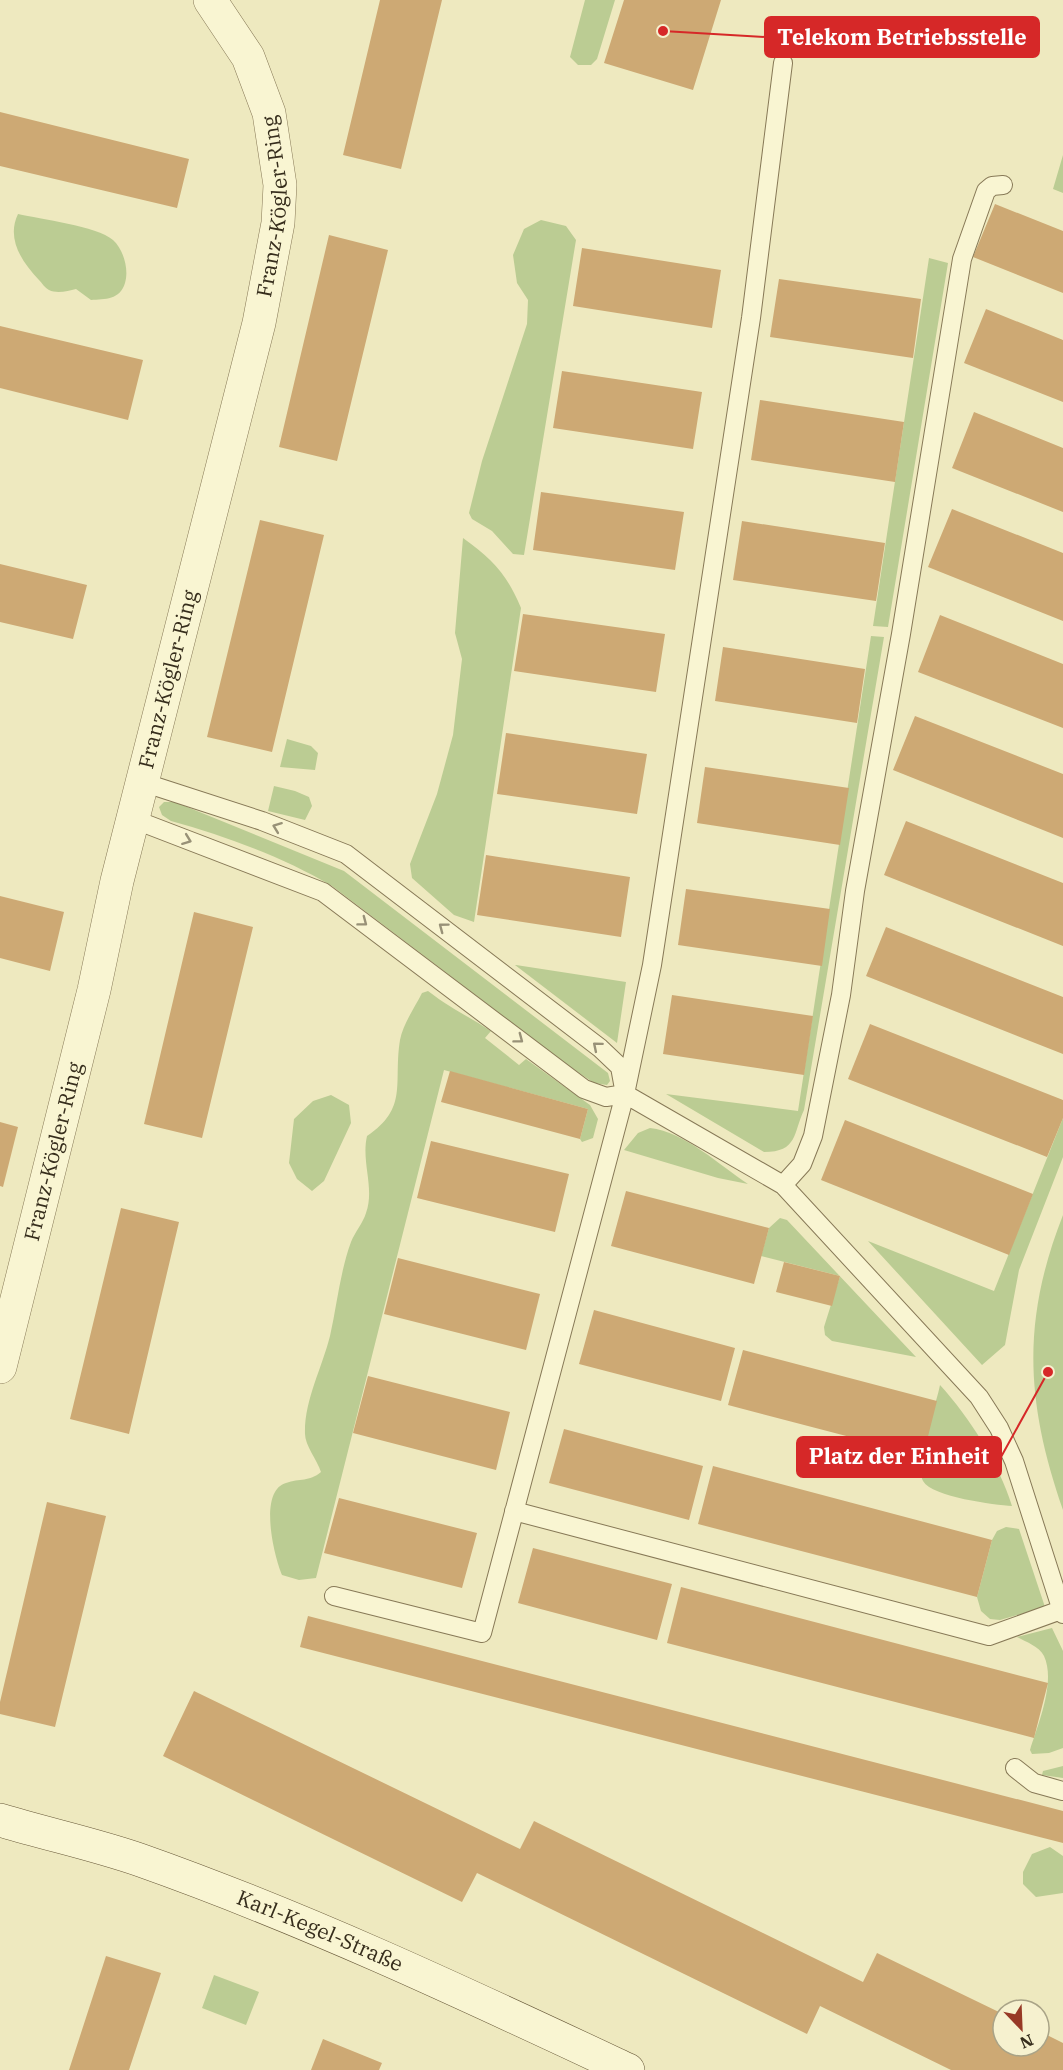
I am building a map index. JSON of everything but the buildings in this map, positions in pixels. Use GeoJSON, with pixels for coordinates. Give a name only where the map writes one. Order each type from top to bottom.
{"type":"FeatureCollection","features":[{"type":"Feature","properties":{"kind":"street","name":"Franz-Kögler-Ring"},"geometry":{"type":"LineString","coordinates":[[0,1368],[94,990],[142,782],[259,323],[278,223],[280,185],[269,113],[248,57],[210,0]]}},
{"type":"Feature","properties":{"kind":"street","name":"Karl-Kegel-Straße"},"geometry":{"type":"LineString","coordinates":[[0,1820],[137,1859],[217,1888],[442,1982],[628,2070]]}},
{"type":"Feature","properties":{"kind":"lane"},"geometry":{"type":"LineString","coordinates":[[334,1596],[482,1633],[625,1094],[652,965],[751,318],[783,63]]}},
{"type":"Feature","properties":{"kind":"lane"},"geometry":{"type":"LineString","coordinates":[[783,1185],[802,1164],[813,1136],[826,1070],[962,259],[986,191],[992,186],[1003,185]]}},
{"type":"Feature","properties":{"kind":"lane"},"geometry":{"type":"LineString","coordinates":[[142,782],[262,821],[346,854],[600,1048],[620,1067],[625,1094]]}},
{"type":"Feature","properties":{"kind":"lane"},"geometry":{"type":"LineString","coordinates":[[133,819],[324,892],[584,1089],[606,1096],[625,1094],[783,1185],[979,1397],[999,1428],[1014,1461],[1062,1612],[989,1636],[514,1511]]}},
{"type":"Feature","properties":{"kind":"lane"},"geometry":{"type":"LineString","coordinates":[[1015,1768],[1034,1783],[1063,1791]]}},
{"type":"Feature","properties":{"kind":"green space"},"geometry":{"type":"Polygon","coordinates":[[[585,0],[615,0],[597,59],[591,65],[578,65],[570,57],[585,0]]]}},
{"type":"Feature","properties":{"kind":"green space"},"geometry":{"type":"Polygon","coordinates":[[[1063,155],[1063,193],[1053,189],[1063,155]]]}},
{"type":"Feature","properties":{"kind":"green space"},"geometry":{"type":"Polygon","coordinates":[[[18,214],[82,227],[113,240],[123,255],[126,266],[123,289],[111,298],[91,300],[76,289],[59,292],[48,289],[27,266],[18,250],[14,232],[18,214]]]}},
{"type":"Feature","properties":{"kind":"green space"},"geometry":{"type":"Polygon","coordinates":[[[541,220],[566,226],[576,240],[524,555],[513,554],[492,531],[472,519],[469,513],[482,461],[527,324],[528,300],[517,283],[513,255],[524,229],[541,220]]]}},
{"type":"Feature","properties":{"kind":"green space"},"geometry":{"type":"Polygon","coordinates":[[[929,258],[948,263],[888,627],[873,626],[929,258]]]}},
{"type":"Feature","properties":{"kind":"green space"},"geometry":{"type":"Polygon","coordinates":[[[463,538],[498,568],[521,608],[474,922],[454,915],[412,878],[410,864],[437,794],[453,735],[462,659],[455,633],[463,538]]]}},
{"type":"Feature","properties":{"kind":"green space"},"geometry":{"type":"Polygon","coordinates":[[[871,636],[884,637],[804,1110],[789,1145],[783,1149],[764,1152],[666,1094],[798,1111],[871,636]]]}},
{"type":"Feature","properties":{"kind":"green space"},"geometry":{"type":"Polygon","coordinates":[[[287,739],[311,746],[318,753],[315,770],[280,767],[287,739]]]}},
{"type":"Feature","properties":{"kind":"green space"},"geometry":{"type":"Polygon","coordinates":[[[274,786],[309,797],[312,806],[305,820],[268,811],[274,786]]]}},
{"type":"Feature","properties":{"kind":"green space"},"geometry":{"type":"Polygon","coordinates":[[[164,802],[175,802],[344,871],[608,1073],[610,1081],[607,1085],[594,1083],[573,1069],[332,886],[253,848],[171,821],[162,815],[159,807],[164,802]]]}},
{"type":"Feature","properties":{"kind":"green space"},"geometry":{"type":"Polygon","coordinates":[[[515,965],[626,982],[617,1043],[515,965]]]}},
{"type":"Feature","properties":{"kind":"green space"},"geometry":{"type":"Polygon","coordinates":[[[428,991],[491,1031],[485,1038],[519,1065],[526,1059],[590,1105],[598,1119],[593,1138],[582,1142],[580,1139],[588,1109],[444,1070],[316,1578],[299,1580],[282,1575],[275,1554],[270,1525],[272,1498],[277,1488],[286,1483],[308,1479],[321,1472],[307,1443],[305,1422],[310,1397],[330,1336],[347,1253],[365,1217],[368,1204],[367,1136],[380,1126],[394,1105],[397,1094],[400,1040],[406,1022],[422,993],[428,991]]]}},
{"type":"Feature","properties":{"kind":"green space"},"geometry":{"type":"Polygon","coordinates":[[[331,1095],[349,1105],[351,1123],[324,1181],[312,1191],[297,1179],[289,1163],[294,1119],[313,1101],[331,1095]]]}},
{"type":"Feature","properties":{"kind":"green space"},"geometry":{"type":"Polygon","coordinates":[[[1063,1118],[1063,1157],[1019,1270],[1005,1345],[982,1365],[868,1241],[994,1291],[1063,1118]]]}},
{"type":"Feature","properties":{"kind":"green space"},"geometry":{"type":"Polygon","coordinates":[[[650,1128],[689,1142],[748,1184],[718,1178],[624,1150],[638,1133],[650,1128]]]}},
{"type":"Feature","properties":{"kind":"green space"},"geometry":{"type":"Polygon","coordinates":[[[1063,1215],[1063,1510],[1041,1434],[1033,1362],[1040,1291],[1049,1254],[1063,1215]]]}},
{"type":"Feature","properties":{"kind":"green space"},"geometry":{"type":"Polygon","coordinates":[[[780,1218],[787,1220],[840,1276],[761,1256],[769,1228],[780,1218]]]}},
{"type":"Feature","properties":{"kind":"green space"},"geometry":{"type":"Polygon","coordinates":[[[840,1276],[916,1357],[832,1341],[825,1335],[824,1327],[840,1276]]]}},
{"type":"Feature","properties":{"kind":"green space"},"geometry":{"type":"Polygon","coordinates":[[[940,1385],[982,1442],[999,1474],[1012,1506],[951,1496],[938,1492],[923,1481],[921,1462],[923,1449],[940,1385]]]}},
{"type":"Feature","properties":{"kind":"green space"},"geometry":{"type":"Polygon","coordinates":[[[1006,1527],[1019,1529],[1045,1607],[1000,1620],[990,1619],[981,1611],[977,1597],[992,1540],[997,1531],[1006,1527]]]}},
{"type":"Feature","properties":{"kind":"green space"},"geometry":{"type":"Polygon","coordinates":[[[1052,1628],[1063,1651],[1063,1748],[1049,1753],[1032,1754],[1030,1750],[1047,1690],[1047,1666],[1039,1650],[1017,1637],[1052,1628]]]}},
{"type":"Feature","properties":{"kind":"green space"},"geometry":{"type":"Polygon","coordinates":[[[1063,1766],[1063,1778],[1042,1775],[1043,1771],[1063,1766]]]}},
{"type":"Feature","properties":{"kind":"green space"},"geometry":{"type":"Polygon","coordinates":[[[1050,1847],[1063,1856],[1063,1893],[1036,1897],[1023,1884],[1023,1872],[1032,1854],[1050,1847]]]}},
{"type":"Feature","properties":{"kind":"green space"},"geometry":{"type":"Polygon","coordinates":[[[214,1975],[259,1992],[246,2025],[202,2008],[214,1975]]]}},
{"type":"Feature","properties":{"kind":"place","name":"Telekom Betriebsstelle"},"geometry":{"type":"Point","coordinates":[663,31]}},
{"type":"Feature","properties":{"kind":"place","name":"Platz der Einheit"},"geometry":{"type":"Point","coordinates":[1048,1372]}}]}
